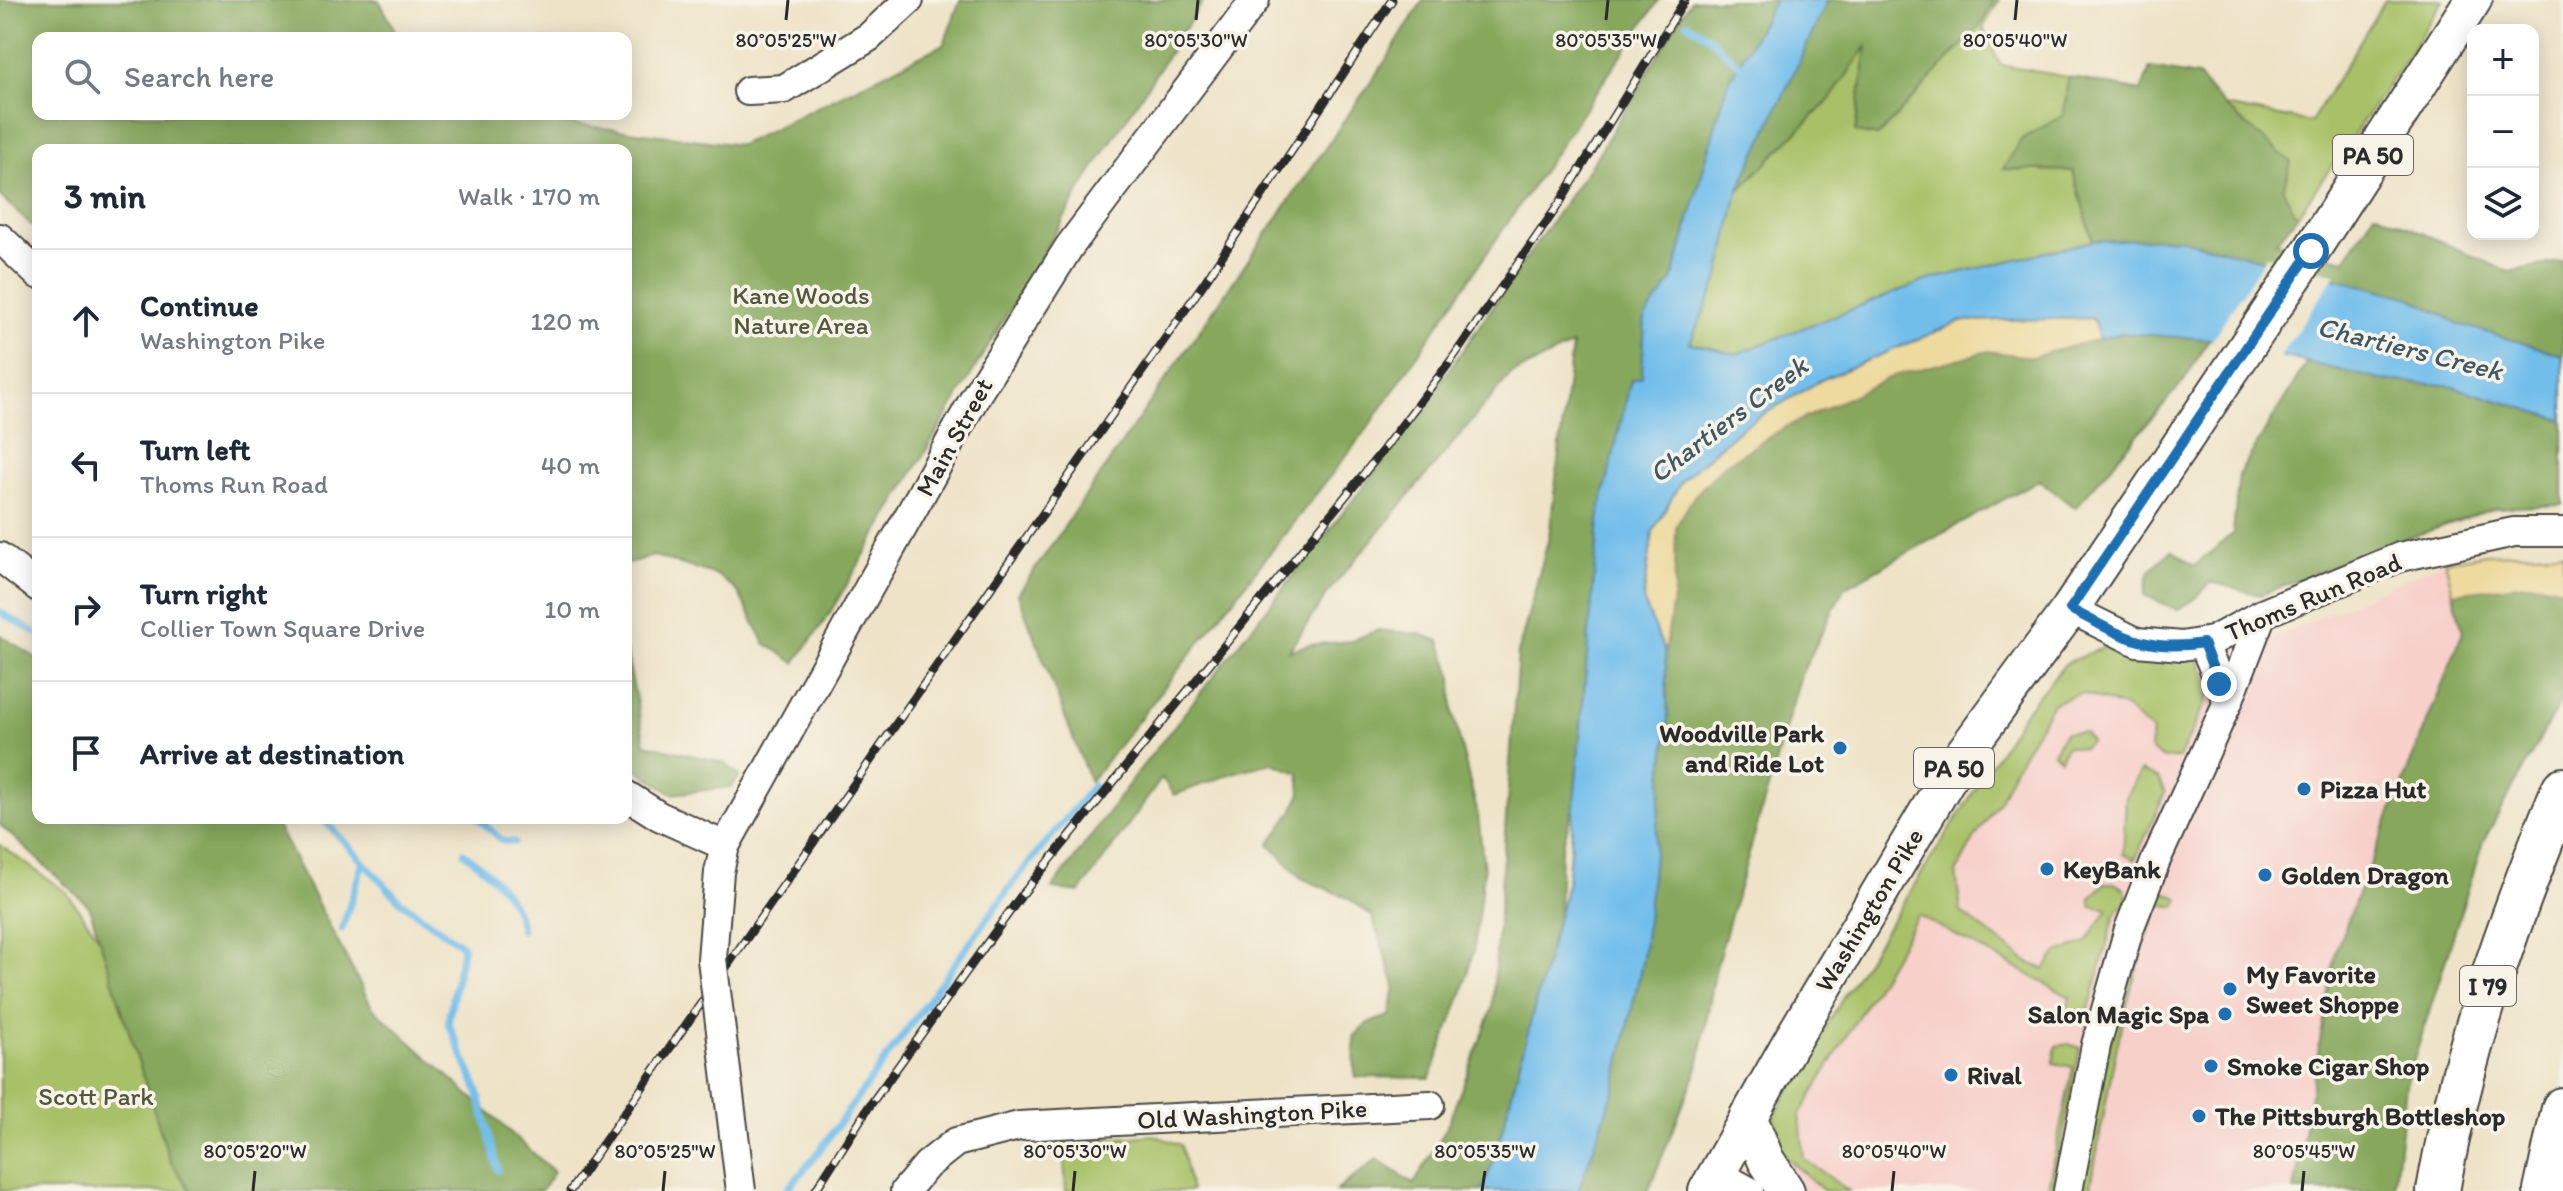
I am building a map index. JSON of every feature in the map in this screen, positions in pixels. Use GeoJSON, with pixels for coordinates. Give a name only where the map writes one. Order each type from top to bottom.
{"type":"FeatureCollection","features":[{"type":"Feature","properties":{"kind":"highway","name":"I 79"},"geometry":{"type":"LineString","coordinates":[[2438,1191],[2447,1138],[2477,1018],[2519,894],[2563,789]]}},
{"type":"Feature","properties":{"kind":"highway"},"geometry":{"type":"LineString","coordinates":[[2545,1191],[2563,1109]]}},
{"type":"Feature","properties":{"kind":"main road","name":"Washington Pike"},"geometry":{"type":"LineString","coordinates":[[1712,1182],[1956,764],[2070,609],[2234,367],[2473,0]]}},
{"type":"Feature","properties":{"kind":"main road"},"geometry":{"type":"LineString","coordinates":[[1748,1116],[1766,1160],[1786,1191]]}},
{"type":"Feature","properties":{"kind":"street"},"geometry":{"type":"LineString","coordinates":[[748,91],[784,89],[869,37],[909,0]]}},
{"type":"Feature","properties":{"kind":"street","name":"Main Street"},"geometry":{"type":"LineString","coordinates":[[741,1191],[712,959],[719,872],[725,846],[978,392],[1069,247],[1255,0]]}},
{"type":"Feature","properties":{"kind":"street"},"geometry":{"type":"LineString","coordinates":[[0,238],[32,268]]}},
{"type":"Feature","properties":{"kind":"street","name":"Thoms Run Road"},"geometry":{"type":"LineString","coordinates":[[2070,609],[2137,642],[2182,646],[2203,643],[2262,614],[2400,557],[2514,532],[2563,532]]}},
{"type":"Feature","properties":{"kind":"street"},"geometry":{"type":"LineString","coordinates":[[0,557],[32,582]]}},
{"type":"Feature","properties":{"kind":"street"},"geometry":{"type":"LineString","coordinates":[[2068,1191],[2096,1045],[2129,929],[2156,860],[2228,702],[2262,614]]}},
{"type":"Feature","properties":{"kind":"street"},"geometry":{"type":"LineString","coordinates":[[2203,643],[2228,702]]}},
{"type":"Feature","properties":{"kind":"street"},"geometry":{"type":"LineString","coordinates":[[632,799],[659,816],[725,846]]}},
{"type":"Feature","properties":{"kind":"street","name":"Old Washington Pike"},"geometry":{"type":"LineString","coordinates":[[905,1191],[927,1165],[956,1142],[1019,1126],[1430,1105]]}},
{"type":"Feature","properties":{"kind":"street"},"geometry":{"type":"LineString","coordinates":[[1712,1182],[1749,1191]]}},
{"type":"Feature","properties":{"kind":"shaded area"},"geometry":{"type":"Polygon","coordinates":[[[2445,561],[2463,632],[2336,950],[2294,1191],[1756,1191],[2063,668],[2201,671],[2445,561]]]}},
{"type":"Feature","properties":{"kind":"green space","name":"Kane Woods Nature Area"},"geometry":{"type":"Polygon","coordinates":[[[0,0],[379,0],[396,32],[32,32],[32,120],[541,120],[740,145],[944,44],[960,0],[1204,0],[1092,171],[828,616],[795,663],[765,643],[738,592],[717,575],[654,556],[632,562],[632,144],[32,144],[32,225],[0,196],[0,0]]]}},
{"type":"Feature","properties":{"kind":"green space"},"geometry":{"type":"Polygon","coordinates":[[[1423,0],[1659,0],[1368,428],[1090,782],[1018,594],[1386,60],[1423,0]]]}},
{"type":"Feature","properties":{"kind":"green space"},"geometry":{"type":"Polygon","coordinates":[[[1691,0],[1775,0],[1727,85],[1672,281],[1645,317],[1642,377],[1631,380],[1600,510],[1574,804],[1561,851],[1559,913],[1495,1157],[1482,1191],[1336,1191],[1377,1159],[1414,1184],[1446,1129],[1492,1009],[1518,653],[1549,537],[1572,345],[1510,375],[1330,590],[1289,651],[1307,645],[1351,641],[1378,630],[1419,634],[1440,641],[1452,675],[1453,713],[1478,815],[1484,870],[1474,948],[1462,994],[1430,1078],[1355,1077],[1354,1037],[1368,1023],[1390,1016],[1395,985],[1372,916],[1348,898],[1301,878],[1269,844],[1292,812],[1301,793],[1299,773],[1272,763],[1236,772],[1174,795],[1162,778],[1080,892],[1052,889],[1137,773],[1398,443],[1595,159],[1691,0]]]}},
{"type":"Feature","properties":{"kind":"green space"},"geometry":{"type":"Polygon","coordinates":[[[1828,0],[1994,0],[1981,24],[1878,136],[1855,132],[1867,46],[1830,99],[1738,191],[1828,0]]]}},
{"type":"Feature","properties":{"kind":"green space"},"geometry":{"type":"Polygon","coordinates":[[[1994,0],[1999,0],[1983,28],[2000,65],[2068,77],[2064,115],[2022,139],[2004,169],[2073,171],[2093,241],[1928,280],[1736,354],[1689,343],[1719,277],[1738,191],[1830,99],[1868,44],[1855,132],[1878,136],[1981,24],[1994,0]]]}},
{"type":"Feature","properties":{"kind":"green space"},"geometry":{"type":"Polygon","coordinates":[[[2385,0],[2443,0],[2404,62],[2297,216],[2224,106],[2311,122],[2385,0]]]}},
{"type":"Feature","properties":{"kind":"green space"},"geometry":{"type":"Polygon","coordinates":[[[2150,68],[2197,76],[2224,106],[2291,162],[2283,190],[2297,216],[2276,242],[2345,260],[2375,212],[2509,272],[2563,261],[2563,355],[2459,324],[2411,298],[2177,238],[2093,241],[2073,171],[2003,169],[2022,139],[2064,115],[2068,77],[2141,91],[2150,68]]]}},
{"type":"Feature","properties":{"kind":"green space"},"geometry":{"type":"Polygon","coordinates":[[[2122,333],[2209,339],[2184,381],[2075,508],[2039,480],[1844,588],[1801,675],[1716,967],[1698,1068],[1648,1191],[1578,1191],[1614,1090],[1643,958],[1668,723],[1665,652],[1674,591],[1676,526],[1694,496],[1724,465],[1782,429],[1893,376],[1988,351],[2031,357],[2122,333]]]}},
{"type":"Feature","properties":{"kind":"green space"},"geometry":{"type":"Polygon","coordinates":[[[2307,362],[2381,380],[2447,385],[2563,420],[2563,505],[2496,508],[2362,554],[2260,595],[2211,582],[2196,598],[2178,610],[2144,595],[2150,570],[2172,550],[2195,566],[2233,533],[2239,474],[2307,362]]]}},
{"type":"Feature","properties":{"kind":"green space"},"geometry":{"type":"Polygon","coordinates":[[[2535,583],[2563,589],[2563,697],[2483,842],[2406,1085],[2394,1191],[2294,1191],[2336,950],[2463,632],[2453,593],[2535,583]]]}},
{"type":"Feature","properties":{"kind":"green space"},"geometry":{"type":"Polygon","coordinates":[[[0,635],[32,655],[32,824],[276,824],[372,1007],[554,1172],[541,1191],[191,1191],[170,1161],[89,906],[0,825],[0,635]]]}},
{"type":"Feature","properties":{"kind":"green space"},"geometry":{"type":"Polygon","coordinates":[[[2104,647],[2143,649],[2198,658],[2212,690],[2179,758],[2163,759],[2150,749],[2152,731],[2124,707],[2081,693],[2053,703],[1956,873],[1961,912],[2029,963],[2045,969],[2056,953],[2086,943],[2108,909],[2091,906],[2091,898],[2105,883],[2114,883],[2125,889],[2128,900],[2115,915],[2087,1016],[2065,1019],[2070,997],[1918,915],[1800,1115],[1804,1159],[1849,1191],[1824,1191],[1779,1151],[1774,1117],[1848,989],[2025,711],[2066,663],[2104,647]]]}},
{"type":"Feature","properties":{"kind":"green space"},"geometry":{"type":"Polygon","coordinates":[[[632,680],[645,744],[725,763],[740,776],[731,787],[672,794],[632,765],[632,680]]]}},
{"type":"Feature","properties":{"kind":"green space"},"geometry":{"type":"Polygon","coordinates":[[[2065,732],[2083,732],[2091,741],[2083,748],[2066,746],[2060,759],[2053,752],[2065,732]]]}},
{"type":"Feature","properties":{"kind":"green space"},"geometry":{"type":"Polygon","coordinates":[[[2141,771],[2158,778],[2165,793],[2135,860],[2123,854],[2126,796],[2141,771]]]}},
{"type":"Feature","properties":{"kind":"green space","name":"Scott Park"},"geometry":{"type":"Polygon","coordinates":[[[0,845],[66,892],[283,1191],[0,1191],[0,845]]]}},
{"type":"Feature","properties":{"kind":"green space"},"geometry":{"type":"Polygon","coordinates":[[[2159,890],[2179,900],[2175,907],[2160,904],[2147,938],[2125,1009],[2090,1191],[2078,1191],[2094,1107],[2150,896],[2159,890]]]}},
{"type":"Feature","properties":{"kind":"green space"},"geometry":{"type":"Polygon","coordinates":[[[2069,1044],[2080,1048],[2053,1191],[2047,1191],[2073,1067],[2053,1063],[2056,1046],[2069,1044]]]}},
{"type":"Feature","properties":{"kind":"green space"},"geometry":{"type":"Polygon","coordinates":[[[1153,1135],[1181,1145],[1191,1191],[1066,1191],[1063,1143],[1153,1135]]]}},
{"type":"Feature","properties":{"kind":"sand"},"geometry":{"type":"Polygon","coordinates":[[[2093,318],[2099,339],[2031,357],[1988,351],[1893,376],[1782,429],[1724,465],[1694,496],[1676,526],[1674,591],[1665,652],[1643,601],[1653,531],[1682,480],[1742,427],[1823,379],[1961,321],[2093,318]]]}},
{"type":"Feature","properties":{"kind":"sand"},"geometry":{"type":"Polygon","coordinates":[[[2563,552],[2563,589],[2535,583],[2453,593],[2445,561],[2486,554],[2563,552]]]}},
{"type":"Feature","properties":{"kind":"water","name":"Chartiers Creek"},"geometry":{"type":"Polygon","coordinates":[[[1775,0],[1828,0],[1738,191],[1719,277],[1690,343],[1736,354],[1928,280],[2093,241],[2177,238],[2411,298],[2459,324],[2563,355],[2563,420],[2447,385],[2381,380],[2209,339],[2122,333],[2099,339],[2093,318],[1961,321],[1823,379],[1742,427],[1682,480],[1653,531],[1643,600],[1665,652],[1668,723],[1643,958],[1614,1090],[1578,1191],[1482,1191],[1495,1157],[1567,884],[1600,510],[1631,380],[1642,377],[1645,317],[1672,281],[1727,85],[1775,0]]]}},
{"type":"Feature","properties":{"kind":"pier"},"geometry":{"type":"Polygon","coordinates":[[[2266,256],[2336,274],[2278,359],[2210,343],[2266,256]]]}},
{"type":"Feature","properties":{"kind":"waterway"},"geometry":{"type":"LineString","coordinates":[[1687,23],[1706,35],[1744,69]]}},
{"type":"Feature","properties":{"kind":"waterway"},"geometry":{"type":"LineString","coordinates":[[0,612],[32,631]]}},
{"type":"Feature","properties":{"kind":"waterway"},"geometry":{"type":"LineString","coordinates":[[786,1191],[814,1158],[1016,879],[1093,786]]}},
{"type":"Feature","properties":{"kind":"waterway"},"geometry":{"type":"LineString","coordinates":[[328,824],[400,901],[463,946],[448,1022],[478,1091],[498,1170]]}},
{"type":"Feature","properties":{"kind":"waterway"},"geometry":{"type":"LineString","coordinates":[[485,824],[503,841],[514,842]]}},
{"type":"Feature","properties":{"kind":"waterway"},"geometry":{"type":"LineString","coordinates":[[464,853],[483,868],[508,897],[515,908],[521,930]]}},
{"type":"Feature","properties":{"kind":"waterway"},"geometry":{"type":"LineString","coordinates":[[342,929],[363,862]]}},
{"type":"Feature","properties":{"kind":"railway"},"geometry":{"type":"LineString","coordinates":[[570,1191],[1206,280],[1392,0]]}},
{"type":"Feature","properties":{"kind":"railway"},"geometry":{"type":"LineString","coordinates":[[815,1191],[868,1108],[1021,896],[1383,450],[1452,359],[1559,204],[1685,0]]}},
{"type":"Feature","properties":{"kind":"place","name":"Woodville Park and Ride Lot"},"geometry":{"type":"Point","coordinates":[1840,748]}},
{"type":"Feature","properties":{"kind":"place","name":"Pizza Hut"},"geometry":{"type":"Point","coordinates":[2304,789]}},
{"type":"Feature","properties":{"kind":"place","name":"KeyBank"},"geometry":{"type":"Point","coordinates":[2047,869]}},
{"type":"Feature","properties":{"kind":"place","name":"Golden Dragon"},"geometry":{"type":"Point","coordinates":[2265,875]}},
{"type":"Feature","properties":{"kind":"place","name":"My Favorite Sweet Shoppe"},"geometry":{"type":"Point","coordinates":[2230,989]}},
{"type":"Feature","properties":{"kind":"place","name":"Salon Magic Spa"},"geometry":{"type":"Point","coordinates":[2225,1014]}},
{"type":"Feature","properties":{"kind":"place","name":"Smoke Cigar Shop"},"geometry":{"type":"Point","coordinates":[2211,1066]}},
{"type":"Feature","properties":{"kind":"place","name":"Rival"},"geometry":{"type":"Point","coordinates":[1951,1075]}},
{"type":"Feature","properties":{"kind":"place","name":"The Pittsburgh Bottleshop"},"geometry":{"type":"Point","coordinates":[2199,1116]}},
{"type":"Feature","properties":{"kind":"route"},"geometry":{"type":"LineString","coordinates":[[2219,684],[2203,643],[2159,646],[2137,642],[2070,609],[2311,251]]}}]}
